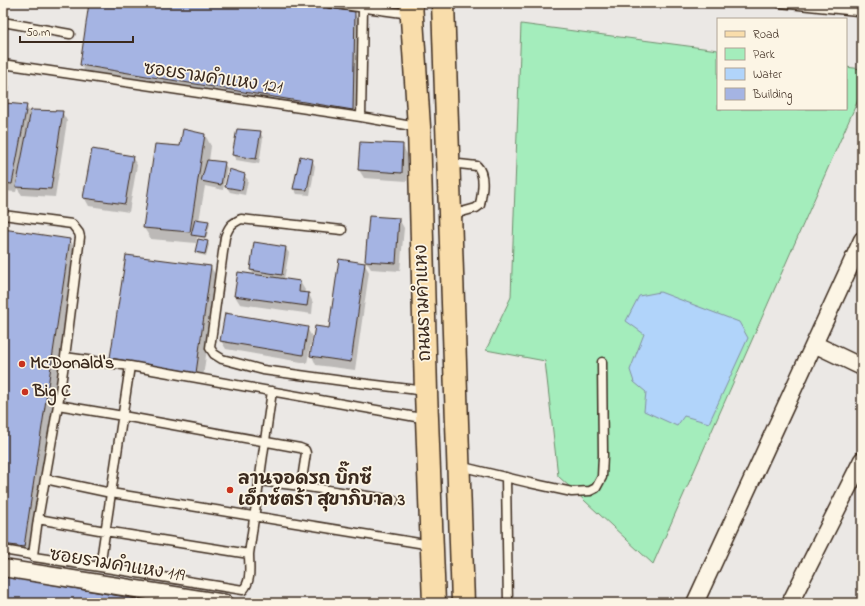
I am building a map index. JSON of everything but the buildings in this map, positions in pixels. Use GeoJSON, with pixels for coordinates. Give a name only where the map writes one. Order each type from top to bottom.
{"type":"FeatureCollection","features":[{"type":"Feature","properties":{"kind":"main road","name":"ถนนรามคำแหง"},"geometry":{"type":"LineString","coordinates":[[443,3],[463,603]]}},
{"type":"Feature","properties":{"kind":"main road","name":"ถนนรามคำแหง"},"geometry":{"type":"LineString","coordinates":[[411,9],[419,127],[426,392],[434,603]]}},
{"type":"Feature","properties":{"kind":"street"},"geometry":{"type":"LineString","coordinates":[[695,603],[862,240]]}},
{"type":"Feature","properties":{"kind":"street"},"geometry":{"type":"LineString","coordinates":[[814,344],[862,367]]}},
{"type":"Feature","properties":{"kind":"street"},"geometry":{"type":"LineString","coordinates":[[790,603],[862,460]]}},
{"type":"Feature","properties":{"kind":"street","name":"ซอยรามคำแหง 119"},"geometry":{"type":"LineString","coordinates":[[3,568],[225,603]]}},
{"type":"Feature","properties":{"kind":"lane"},"geometry":{"type":"LineString","coordinates":[[329,3],[363,8],[411,9]]}},
{"type":"Feature","properties":{"kind":"lane"},"geometry":{"type":"LineString","coordinates":[[780,3],[857,11],[862,9]]}},
{"type":"Feature","properties":{"kind":"lane"},"geometry":{"type":"LineString","coordinates":[[361,117],[363,8]]}},
{"type":"Feature","properties":{"kind":"lane"},"geometry":{"type":"LineString","coordinates":[[3,22],[70,34]]}},
{"type":"Feature","properties":{"kind":"lane","name":"ซอยรามคำแหง 121"},"geometry":{"type":"LineString","coordinates":[[3,64],[361,117],[419,127]]}},
{"type":"Feature","properties":{"kind":"lane"},"geometry":{"type":"LineString","coordinates":[[449,163],[477,166],[480,170],[482,190],[480,204],[476,208],[450,215]]}},
{"type":"Feature","properties":{"kind":"lane"},"geometry":{"type":"LineString","coordinates":[[3,215],[72,224],[79,233],[80,238],[58,405],[33,554]]}},
{"type":"Feature","properties":{"kind":"lane"},"geometry":{"type":"LineString","coordinates":[[342,230],[241,219],[232,224],[228,228],[225,237],[210,348],[214,354],[222,359],[263,370],[426,392]]}},
{"type":"Feature","properties":{"kind":"lane"},"geometry":{"type":"LineString","coordinates":[[65,357],[130,366],[428,419]]}},
{"type":"Feature","properties":{"kind":"lane"},"geometry":{"type":"LineString","coordinates":[[458,466],[572,492],[590,491],[596,488],[602,477],[602,362]]}},
{"type":"Feature","properties":{"kind":"lane"},"geometry":{"type":"LineString","coordinates":[[100,567],[130,366]]}},
{"type":"Feature","properties":{"kind":"lane"},"geometry":{"type":"LineString","coordinates":[[3,550],[33,554],[34,557],[243,590],[247,587],[249,581],[249,554],[272,391]]}},
{"type":"Feature","properties":{"kind":"lane"},"geometry":{"type":"LineString","coordinates":[[58,405],[300,448],[305,450],[306,453],[301,486]]}},
{"type":"Feature","properties":{"kind":"lane"},"geometry":{"type":"LineString","coordinates":[[506,477],[508,603]]}},
{"type":"Feature","properties":{"kind":"lane"},"geometry":{"type":"LineString","coordinates":[[45,479],[111,492],[432,545]]}},
{"type":"Feature","properties":{"kind":"lane"},"geometry":{"type":"LineString","coordinates":[[259,481],[394,500]]}},
{"type":"Feature","properties":{"kind":"lane"},"geometry":{"type":"LineString","coordinates":[[38,519],[249,554]]}},
{"type":"Feature","properties":{"kind":"green space"},"geometry":{"type":"Polygon","coordinates":[[[521,24],[717,50],[717,110],[847,110],[847,67],[862,69],[862,91],[653,564],[558,476],[545,361],[486,350],[511,297],[521,24]]]}},
{"type":"Feature","properties":{"kind":"water"},"geometry":{"type":"Polygon","coordinates":[[[660,292],[739,322],[748,338],[709,423],[684,416],[677,426],[644,411],[646,392],[634,382],[630,370],[644,334],[626,321],[639,296],[660,292]]]}},
{"type":"Feature","properties":{"kind":"place","name":"McDonald's"},"geometry":{"type":"Point","coordinates":[22,364]}},
{"type":"Feature","properties":{"kind":"place","name":"Big C"},"geometry":{"type":"Point","coordinates":[25,392]}},
{"type":"Feature","properties":{"kind":"place","name":"ลานจอดรถ บิ๊กซี เอ็กซ์ตร้า สุขาภิบาล 3"},"geometry":{"type":"Point","coordinates":[230,490]}}]}
